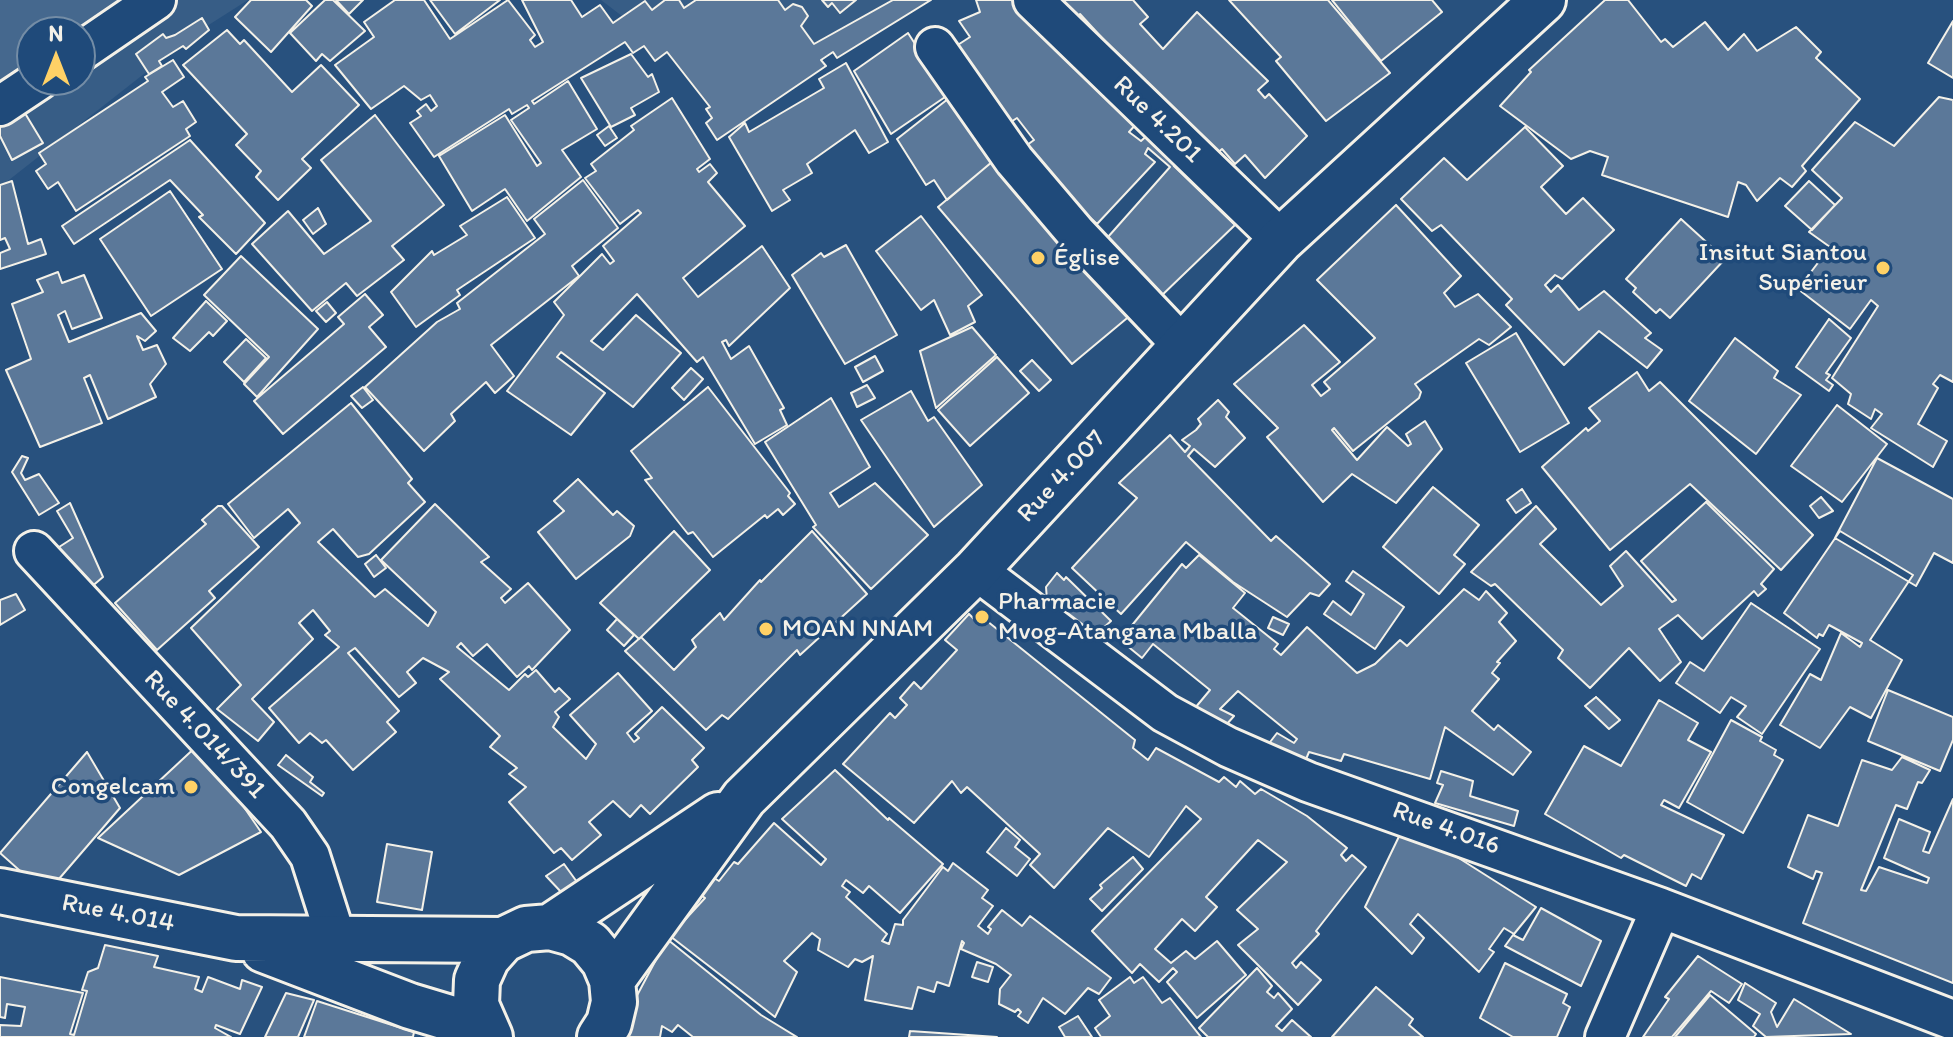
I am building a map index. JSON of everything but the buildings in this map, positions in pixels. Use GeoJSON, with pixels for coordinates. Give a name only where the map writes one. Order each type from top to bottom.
{"type":"FeatureCollection","features":[{"type":"Feature","properties":{"kind":"main road","name":"Rue 4.007"},"geometry":{"type":"LineString","coordinates":[[612,980],[744,798],[976,570],[1281,240],[1543,0]]}},
{"type":"Feature","properties":{"kind":"main road"},"geometry":{"type":"LineString","coordinates":[[550,927],[744,798]]}},
{"type":"Feature","properties":{"kind":"main road","name":"Rue 4.014"},"geometry":{"type":"LineString","coordinates":[[0,891],[236,938]]}},
{"type":"Feature","properties":{"kind":"main road"},"geometry":{"type":"LineString","coordinates":[[486,1032],[476,1005],[477,980],[487,958],[503,940],[526,929],[550,927],[572,933],[590,944],[604,961],[612,980],[614,1002],[609,1023],[600,1037]]}},
{"type":"Feature","properties":{"kind":"main road"},"geometry":{"type":"LineString","coordinates":[[236,938],[503,940]]}},
{"type":"Feature","properties":{"kind":"main road"},"geometry":{"type":"LineString","coordinates":[[236,938],[410,1006],[486,1032]]}},
{"type":"Feature","properties":{"kind":"street"},"geometry":{"type":"LineString","coordinates":[[96,41],[156,0]]}},
{"type":"Feature","properties":{"kind":"street","name":"Rue 4.201"},"geometry":{"type":"LineString","coordinates":[[1033,0],[1281,240]]}},
{"type":"Feature","properties":{"kind":"street"},"geometry":{"type":"LineString","coordinates":[[935,47],[1014,160],[1076,233],[1183,346]]}},
{"type":"Feature","properties":{"kind":"street","name":"Rue 4.014/391"},"geometry":{"type":"LineString","coordinates":[[34,551],[288,824],[310,856],[337,941]]}},
{"type":"Feature","properties":{"kind":"street","name":"Rue 4.016"},"geometry":{"type":"LineString","coordinates":[[976,570],[1152,704],[1228,747],[1308,782],[1661,908],[1953,1020]]}},
{"type":"Feature","properties":{"kind":"street"},"geometry":{"type":"LineString","coordinates":[[1605,1037],[1661,908]]}},
{"type":"Feature","properties":{"kind":"shaded area"},"geometry":{"type":"Polygon","coordinates":[[[0,0],[125,0],[96,20],[96,16],[16,16],[16,79],[0,93],[0,0]]]}},
{"type":"Feature","properties":{"kind":"shaded area"},"geometry":{"type":"Polygon","coordinates":[[[100,0],[248,0],[196,33],[0,187],[0,73],[16,76],[16,96],[96,96],[96,16],[90,16],[100,0]]]}},
{"type":"Feature","properties":{"kind":"shaded area"},"geometry":{"type":"Polygon","coordinates":[[[601,0],[905,0],[741,107],[601,0]]]}},
{"type":"Feature","properties":{"kind":"place","name":"Église"},"geometry":{"type":"Point","coordinates":[1038,258]}},
{"type":"Feature","properties":{"kind":"place","name":"Insitut Siantou Supérieur"},"geometry":{"type":"Point","coordinates":[1883,268]}},
{"type":"Feature","properties":{"kind":"place","name":"Pharmacie Mvog-Atangana Mballa"},"geometry":{"type":"Point","coordinates":[982,617]}},
{"type":"Feature","properties":{"kind":"place","name":"MOAN NNAM"},"geometry":{"type":"Point","coordinates":[766,629]}},
{"type":"Feature","properties":{"kind":"place","name":"Congelcam"},"geometry":{"type":"Point","coordinates":[191,787]}}]}
